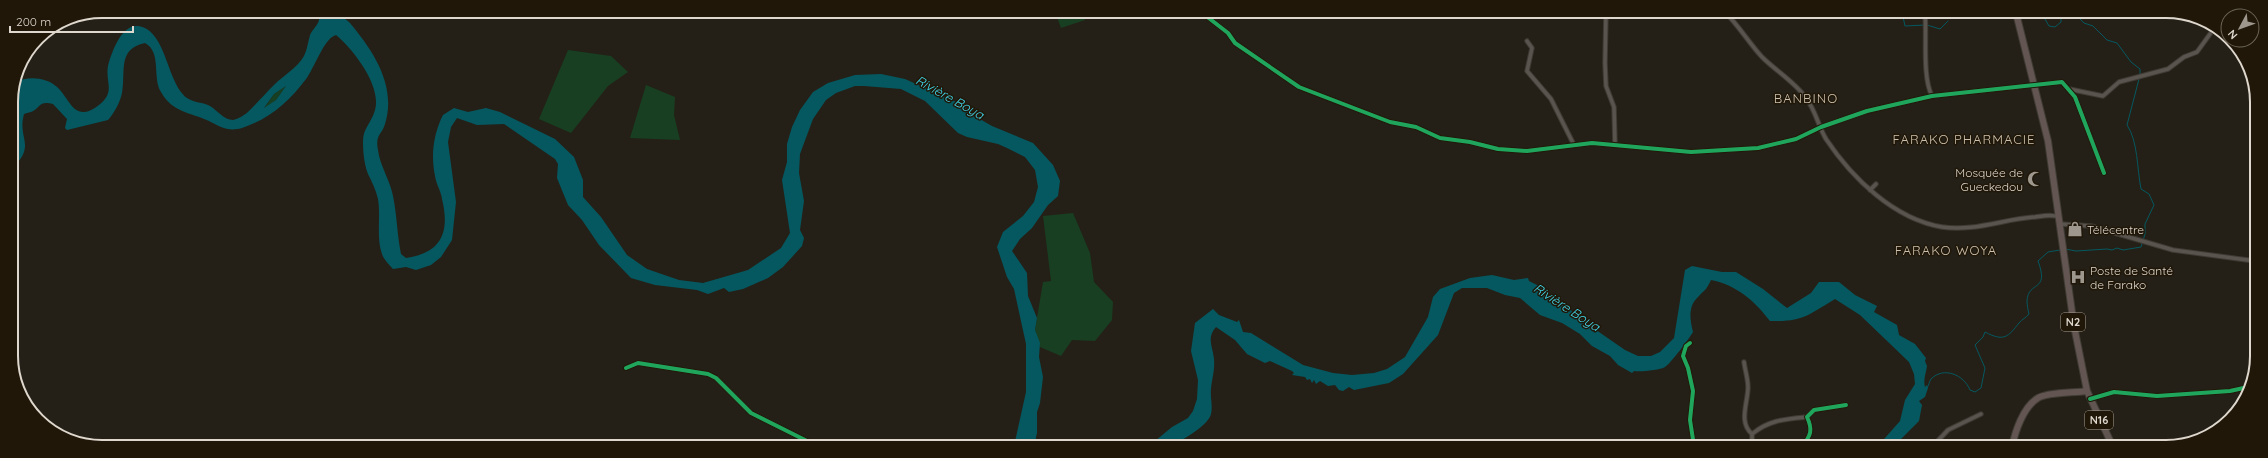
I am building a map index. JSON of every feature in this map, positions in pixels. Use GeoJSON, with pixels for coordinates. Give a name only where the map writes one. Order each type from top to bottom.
{"type":"FeatureCollection","features":[{"type":"Feature","properties":{"kind":"highway","name":"N2"},"geometry":{"type":"LineString","coordinates":[[2017,18],[2048,141],[2074,326],[2086,391]]}},
{"type":"Feature","properties":{"kind":"highway"},"geometry":{"type":"LineString","coordinates":[[2014,440],[2019,424],[2031,404],[2037,398],[2086,391]]}},
{"type":"Feature","properties":{"kind":"main road","name":"N16"},"geometry":{"type":"LineString","coordinates":[[2086,391],[2109,440]]}},
{"type":"Feature","properties":{"kind":"street"},"geometry":{"type":"LineString","coordinates":[[1209,18],[1228,33],[1235,43],[1299,87],[1394,125],[1416,127],[1440,138],[1470,142],[1498,149],[1527,151],[1592,143],[1690,152],[1758,148],[1796,139],[1821,127],[1867,111],[1932,96],[2062,82],[2076,96],[2104,172]]}},
{"type":"Feature","properties":{"kind":"street"},"geometry":{"type":"LineString","coordinates":[[1606,18],[1606,86],[1614,107],[1615,144]]}},
{"type":"Feature","properties":{"kind":"street"},"geometry":{"type":"LineString","coordinates":[[1731,18],[1761,55],[1805,96],[1816,112],[1821,127],[1835,152],[1870,190],[1906,214],[1941,227],[1962,229],[2022,218],[2059,217]]}},
{"type":"Feature","properties":{"kind":"street"},"geometry":{"type":"LineString","coordinates":[[1926,18],[1926,79],[1932,96]]}},
{"type":"Feature","properties":{"kind":"street"},"geometry":{"type":"LineString","coordinates":[[2069,89],[2103,96],[2119,82],[2168,69],[2184,57],[2197,52],[2210,34]]}},
{"type":"Feature","properties":{"kind":"street"},"geometry":{"type":"LineString","coordinates":[[1527,41],[1532,48],[1527,71],[1549,95],[1574,145]]}},
{"type":"Feature","properties":{"kind":"street"},"geometry":{"type":"LineString","coordinates":[[1870,190],[1876,184]]}},
{"type":"Feature","properties":{"kind":"street"},"geometry":{"type":"LineString","coordinates":[[2060,224],[2091,226],[2173,250],[2250,260]]}},
{"type":"Feature","properties":{"kind":"street"},"geometry":{"type":"LineString","coordinates":[[1690,343],[1686,346],[1683,356],[1688,368],[1693,391],[1690,420],[1693,440]]}},
{"type":"Feature","properties":{"kind":"street"},"geometry":{"type":"LineString","coordinates":[[1744,362],[1748,387],[1744,414],[1747,430],[1752,434]]}},
{"type":"Feature","properties":{"kind":"street"},"geometry":{"type":"LineString","coordinates":[[626,368],[638,363],[708,374],[716,378],[751,413],[801,439]]}},
{"type":"Feature","properties":{"kind":"street"},"geometry":{"type":"LineString","coordinates":[[2090,399],[2114,392],[2157,396],[2230,391],[2244,388]]}},
{"type":"Feature","properties":{"kind":"street"},"geometry":{"type":"LineString","coordinates":[[1752,434],[1762,426],[1778,420],[1807,417],[1814,410],[1846,405]]}},
{"type":"Feature","properties":{"kind":"street"},"geometry":{"type":"LineString","coordinates":[[1939,440],[1948,430],[1981,414]]}},
{"type":"Feature","properties":{"kind":"street"},"geometry":{"type":"LineString","coordinates":[[1807,417],[1811,427],[1811,436],[1807,440]]}},
{"type":"Feature","properties":{"kind":"street"},"geometry":{"type":"LineString","coordinates":[[1752,434],[1752,440]]}},
{"type":"Feature","properties":{"kind":"green space"},"geometry":{"type":"Polygon","coordinates":[[[1057,18],[1084,18],[1085,20],[1061,28],[1057,18]]]}},
{"type":"Feature","properties":{"kind":"green space"},"geometry":{"type":"Polygon","coordinates":[[[568,50],[611,56],[628,72],[608,86],[571,133],[539,119],[568,50]]]}},
{"type":"Feature","properties":{"kind":"green space"},"geometry":{"type":"Polygon","coordinates":[[[646,85],[675,97],[674,115],[680,140],[630,138],[646,85]]]}},
{"type":"Feature","properties":{"kind":"green space"},"geometry":{"type":"Polygon","coordinates":[[[286,86],[276,100],[264,109],[274,94],[286,86]]]}},
{"type":"Feature","properties":{"kind":"green space"},"geometry":{"type":"Polygon","coordinates":[[[1073,213],[1090,253],[1094,282],[1113,302],[1112,320],[1095,341],[1072,340],[1061,356],[1040,347],[1035,330],[1043,282],[1051,281],[1043,216],[1073,213]]]}},
{"type":"Feature","properties":{"kind":"water"},"geometry":{"type":"Polygon","coordinates":[[[343,18],[349,22],[374,57],[385,82],[388,96],[388,110],[384,128],[378,138],[377,145],[379,156],[393,196],[401,254],[406,258],[428,251],[435,246],[444,231],[444,211],[436,182],[433,161],[434,147],[436,133],[443,115],[454,108],[468,112],[486,108],[500,112],[555,139],[574,157],[583,180],[583,197],[601,217],[627,255],[647,269],[679,280],[703,283],[748,270],[781,248],[790,233],[782,180],[787,162],[787,144],[792,127],[800,110],[813,92],[828,83],[855,75],[881,74],[905,79],[963,105],[971,114],[992,126],[1033,143],[1053,165],[1060,181],[1058,196],[1048,205],[1032,228],[1020,239],[1012,251],[1027,273],[1028,296],[1037,318],[1035,330],[1040,343],[1039,357],[1043,377],[1040,403],[1037,412],[1037,433],[1035,440],[1015,440],[1026,392],[1026,344],[1014,289],[1007,277],[997,247],[1003,232],[1023,216],[1034,202],[1038,187],[1035,170],[1025,157],[1007,148],[958,133],[925,101],[901,89],[855,86],[836,93],[826,100],[813,119],[800,154],[799,173],[804,201],[800,230],[804,238],[802,246],[783,267],[768,278],[743,289],[729,292],[724,288],[708,294],[697,290],[655,285],[631,278],[599,245],[582,220],[568,205],[557,178],[558,164],[555,159],[504,124],[477,125],[457,118],[451,127],[448,142],[456,202],[452,240],[441,257],[431,265],[416,270],[406,267],[393,269],[384,258],[380,247],[378,199],[368,174],[364,153],[364,132],[375,110],[376,100],[374,90],[370,79],[358,59],[336,35],[327,42],[306,79],[293,95],[270,115],[252,124],[237,129],[221,127],[182,111],[171,104],[158,86],[155,59],[150,47],[145,43],[136,46],[130,50],[126,56],[124,62],[122,93],[119,103],[108,120],[67,130],[65,128],[67,119],[53,104],[42,104],[31,112],[24,114],[22,123],[25,147],[18,162],[18,102],[21,80],[37,78],[48,81],[62,92],[78,111],[84,112],[91,110],[99,105],[107,96],[109,87],[107,72],[114,48],[122,35],[132,27],[138,26],[148,30],[155,37],[161,46],[175,81],[187,98],[210,106],[224,117],[233,120],[239,118],[247,112],[301,60],[306,51],[310,35],[319,19],[343,18]],[[286,86],[274,94],[264,108],[276,100],[286,86]]]}},
{"type":"Feature","properties":{"kind":"water"},"geometry":{"type":"Polygon","coordinates":[[[1692,266],[1722,272],[1736,272],[1763,289],[1787,308],[1811,293],[1819,282],[1839,282],[1855,295],[1877,306],[1874,312],[1897,325],[1899,335],[1915,344],[1926,358],[1925,361],[1927,366],[1924,384],[1925,387],[1927,385],[1928,388],[1925,397],[1919,401],[1922,405],[1919,421],[1900,440],[1883,440],[1900,421],[1905,400],[1915,384],[1914,374],[1909,362],[1860,315],[1835,299],[1798,319],[1770,321],[1758,306],[1744,294],[1720,282],[1711,280],[1692,305],[1691,318],[1693,332],[1668,365],[1663,368],[1634,371],[1632,373],[1618,365],[1610,356],[1592,346],[1580,334],[1562,323],[1540,315],[1520,298],[1505,295],[1487,288],[1462,288],[1454,293],[1438,335],[1403,374],[1389,383],[1354,390],[1349,387],[1343,391],[1339,390],[1335,385],[1328,386],[1320,381],[1316,384],[1314,380],[1312,383],[1310,379],[1307,380],[1305,377],[1292,375],[1294,373],[1292,371],[1270,361],[1265,363],[1247,354],[1235,340],[1216,327],[1211,335],[1214,370],[1211,392],[1212,411],[1209,418],[1200,428],[1181,440],[1156,440],[1172,427],[1188,418],[1193,411],[1197,399],[1198,380],[1191,351],[1195,323],[1213,309],[1219,315],[1237,322],[1239,320],[1243,332],[1251,333],[1303,365],[1333,373],[1352,375],[1374,373],[1387,369],[1405,357],[1428,317],[1433,297],[1440,289],[1470,278],[1492,275],[1514,280],[1528,278],[1529,281],[1541,287],[1552,300],[1561,302],[1586,323],[1625,350],[1638,356],[1651,356],[1660,352],[1674,338],[1685,270],[1692,266]]]}},
{"type":"Feature","properties":{"kind":"waterway"},"geometry":{"type":"LineString","coordinates":[[1903,18],[1905,26],[1925,25]]}},
{"type":"Feature","properties":{"kind":"waterway"},"geometry":{"type":"LineString","coordinates":[[2044,18],[2049,26],[2055,27],[2061,22],[2061,18]]}},
{"type":"Feature","properties":{"kind":"waterway"},"geometry":{"type":"LineString","coordinates":[[2079,18],[2084,23],[2093,26],[2107,40],[2117,43],[2131,62],[2140,69],[2140,76]]}},
{"type":"Feature","properties":{"kind":"waterway"},"geometry":{"type":"LineString","coordinates":[[1927,25],[1940,29],[1948,21]]}},
{"type":"Feature","properties":{"kind":"waterway"},"geometry":{"type":"LineString","coordinates":[[2065,249],[2076,251],[2112,250],[2117,248],[2123,250],[2141,247],[2145,234],[2145,224],[2154,205],[2149,194],[2141,189],[2135,147],[2131,132],[2127,125],[2139,79]]}},
{"type":"Feature","properties":{"kind":"waterway"},"geometry":{"type":"LineString","coordinates":[[1927,388],[1931,379],[1942,373],[1958,376],[1970,390],[1975,392],[1981,388],[1985,368],[1975,345],[1983,337],[1985,332],[1997,337],[2008,335],[2029,314],[2027,303],[2028,295],[2040,282],[2041,278],[2041,271],[2038,261],[2048,252],[2060,250]]}},
{"type":"Feature","properties":{"kind":"cycle path"},"geometry":{"type":"LineString","coordinates":[[1209,18],[1228,33],[1235,43],[1299,87],[1390,122],[1416,127],[1440,138],[1470,142],[1498,149],[1527,151],[1592,143],[1691,152],[1758,148],[1796,139],[1821,127],[1867,111],[1932,96],[2062,82],[2075,97],[2104,173]]}},
{"type":"Feature","properties":{"kind":"cycle path"},"geometry":{"type":"LineString","coordinates":[[1690,343],[1686,346],[1683,356],[1688,368],[1693,391],[1690,420],[1693,440]]}},
{"type":"Feature","properties":{"kind":"cycle path"},"geometry":{"type":"LineString","coordinates":[[626,368],[638,363],[708,374],[716,378],[751,413],[805,440]]}},
{"type":"Feature","properties":{"kind":"cycle path"},"geometry":{"type":"LineString","coordinates":[[2090,399],[2114,392],[2157,396],[2230,391],[2244,388]]}},
{"type":"Feature","properties":{"kind":"cycle path"},"geometry":{"type":"LineString","coordinates":[[1806,440],[1810,432],[1810,425],[1807,417],[1814,410],[1846,405]]}},
{"type":"Feature","properties":{"kind":"place","name":"Mosquée de Gueckedou"},"geometry":{"type":"Point","coordinates":[2035,179]}},
{"type":"Feature","properties":{"kind":"place","name":"Télécentre"},"geometry":{"type":"Point","coordinates":[2075,229]}},
{"type":"Feature","properties":{"kind":"place","name":"Poste de Santé de Farako"},"geometry":{"type":"Point","coordinates":[2078,277]}},
{"type":"Feature","properties":{"kind":"district","name":"BANBINO"},"geometry":{"type":"Point","coordinates":[1806,98]}},
{"type":"Feature","properties":{"kind":"district","name":"FARAKO PHARMACIE"},"geometry":{"type":"Point","coordinates":[1964,139]}},
{"type":"Feature","properties":{"kind":"district","name":"FARAKO WOYA"},"geometry":{"type":"Point","coordinates":[1946,250]}},
{"type":"Feature","properties":{"kind":"water label","name":"Rivière Boya"},"geometry":{"type":"Point","coordinates":[950,97]}},
{"type":"Feature","properties":{"kind":"water label","name":"Rivière Boya"},"geometry":{"type":"Point","coordinates":[1567,307]}}]}
